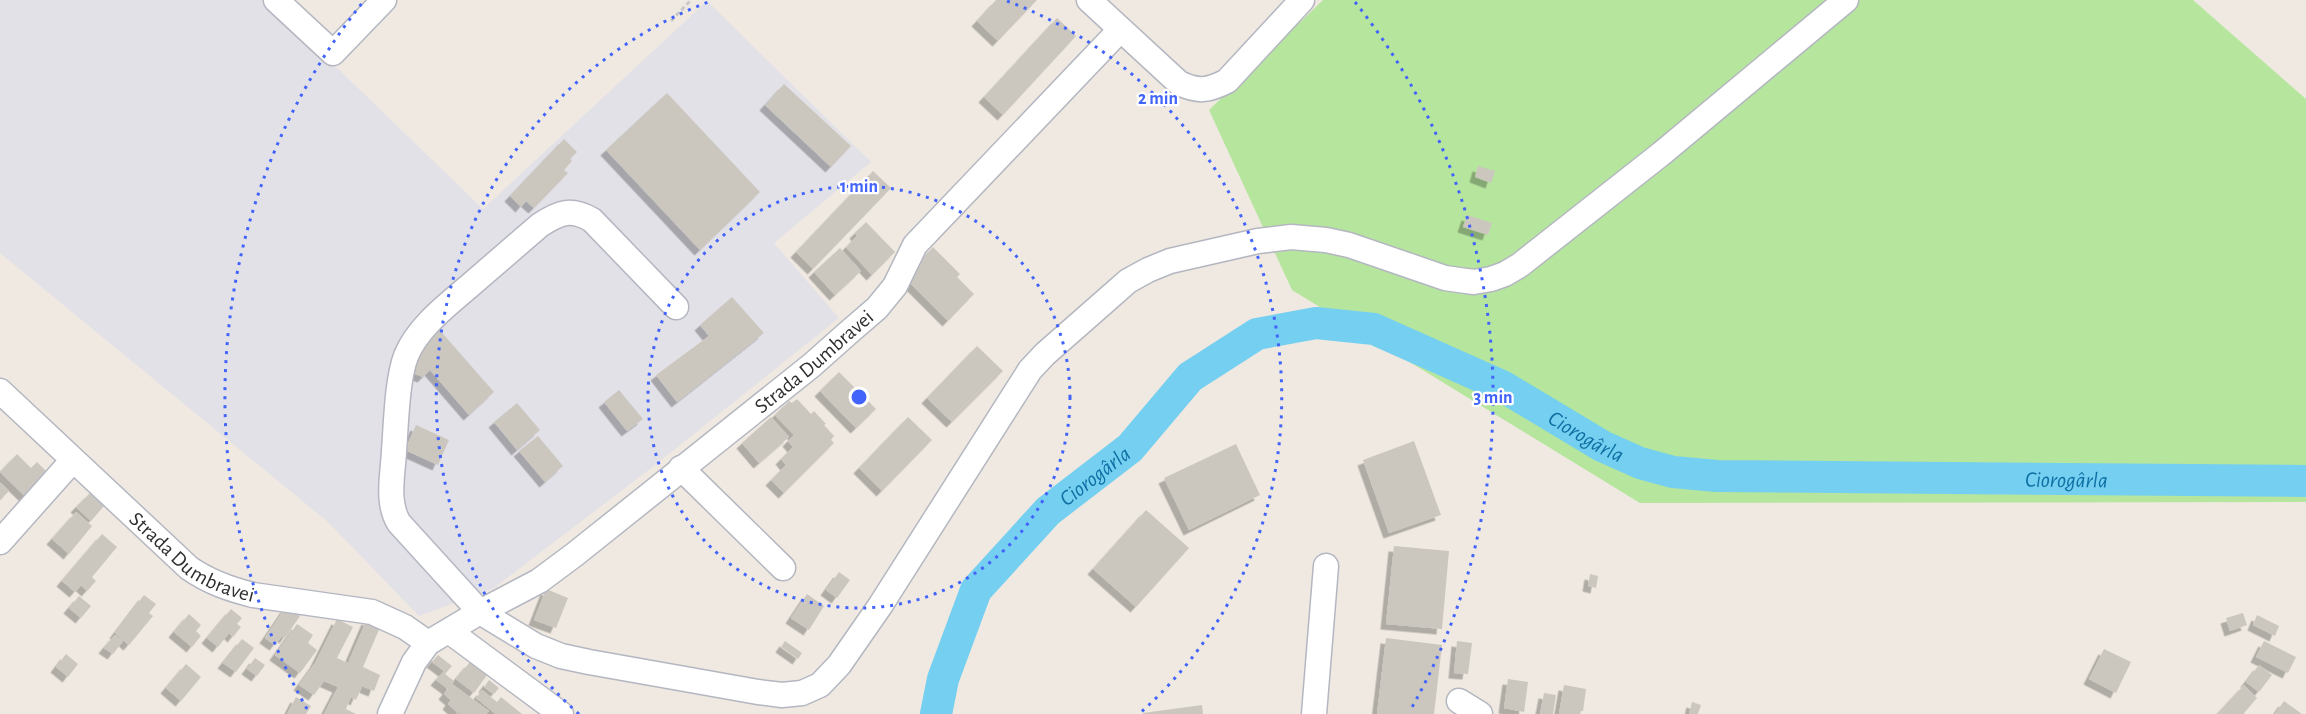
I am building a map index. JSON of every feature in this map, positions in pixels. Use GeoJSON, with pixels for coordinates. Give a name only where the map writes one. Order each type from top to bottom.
{"type":"FeatureCollection","features":[{"type":"Feature","properties":{"kind":"street"},"geometry":{"type":"LineString","coordinates":[[276,0],[333,53],[384,0]]}},
{"type":"Feature","properties":{"kind":"street"},"geometry":{"type":"LineString","coordinates":[[1089,0],[1179,82],[1191,89],[1211,89],[1227,81],[1302,0]]}},
{"type":"Feature","properties":{"kind":"street"},"geometry":{"type":"LineString","coordinates":[[676,307],[592,220],[575,212],[563,213],[540,225],[454,300],[425,328],[409,348],[405,359],[399,406],[392,512],[399,523],[480,612],[536,646],[561,656],[758,692],[792,695],[813,689],[827,679],[839,665],[880,606],[1030,370],[1128,281],[1170,261],[1258,241],[1291,237],[1308,237],[1348,245],[1444,278],[1474,282],[1505,274],[1520,265],[1652,160],[1846,0]]}},
{"type":"Feature","properties":{"kind":"street","name":"Strada Dumbravei"},"geometry":{"type":"LineString","coordinates":[[390,714],[414,662],[438,637],[539,581],[812,365],[876,308],[895,286],[915,245],[1120,30]]}},
{"type":"Feature","properties":{"kind":"street","name":"Strada Dumbravei"},"geometry":{"type":"LineString","coordinates":[[0,390],[189,568],[205,578],[253,595],[372,612],[405,627],[438,637],[561,714]]}},
{"type":"Feature","properties":{"kind":"street"},"geometry":{"type":"LineString","coordinates":[[0,542],[73,460]]}},
{"type":"Feature","properties":{"kind":"street"},"geometry":{"type":"LineString","coordinates":[[681,468],[783,568]]}},
{"type":"Feature","properties":{"kind":"street"},"geometry":{"type":"LineString","coordinates":[[1314,714],[1326,566]]}},
{"type":"Feature","properties":{"kind":"street"},"geometry":{"type":"LineString","coordinates":[[1459,701],[1480,714]]}},
{"type":"Feature","properties":{"kind":"path"},"geometry":{"type":"LineString","coordinates":[[671,21],[691,0]]}},
{"type":"Feature","properties":{"kind":"shaded area"},"geometry":{"type":"Polygon","coordinates":[[[0,0],[267,0],[483,209],[707,1],[871,162],[774,243],[839,318],[655,465],[494,588],[419,616],[328,522],[0,253],[0,0]]]}},
{"type":"Feature","properties":{"kind":"green space"},"geometry":{"type":"Polygon","coordinates":[[[1323,0],[2193,0],[2306,99],[2306,502],[1640,503],[1292,290],[1209,110],[1323,0]]]}},
{"type":"Feature","properties":{"kind":"building"},"geometry":{"type":"Polygon","coordinates":[[[996,0],[1037,0],[998,41],[977,21],[996,0]]]}},
{"type":"Feature","properties":{"kind":"building"},"geometry":{"type":"Polygon","coordinates":[[[1057,18],[1076,36],[1003,115],[984,97],[1057,18]]]}},
{"type":"Feature","properties":{"kind":"building"},"geometry":{"type":"Polygon","coordinates":[[[784,84],[851,146],[831,167],[765,105],[784,84]]]}},
{"type":"Feature","properties":{"kind":"building"},"geometry":{"type":"Polygon","coordinates":[[[667,93],[760,192],[700,250],[606,150],[667,93]]]}},
{"type":"Feature","properties":{"kind":"building"},"geometry":{"type":"Polygon","coordinates":[[[564,139],[577,152],[564,170],[568,173],[534,208],[526,201],[521,207],[510,196],[564,139]]]}},
{"type":"Feature","properties":{"kind":"building"},"geometry":{"type":"Polygon","coordinates":[[[1478,166],[1495,171],[1491,183],[1475,177],[1478,166]]]}},
{"type":"Feature","properties":{"kind":"building"},"geometry":{"type":"Polygon","coordinates":[[[873,171],[891,188],[813,269],[796,252],[873,171]]]}},
{"type":"Feature","properties":{"kind":"building"},"geometry":{"type":"Polygon","coordinates":[[[1467,215],[1492,223],[1488,235],[1463,227],[1467,215]]]}},
{"type":"Feature","properties":{"kind":"building"},"geometry":{"type":"Polygon","coordinates":[[[866,222],[895,252],[872,275],[846,247],[866,222]]]}},
{"type":"Feature","properties":{"kind":"building"},"geometry":{"type":"Polygon","coordinates":[[[933,247],[960,274],[957,277],[974,294],[948,321],[907,280],[920,267],[917,264],[933,247]]]}},
{"type":"Feature","properties":{"kind":"building"},"geometry":{"type":"Polygon","coordinates":[[[840,248],[861,271],[835,295],[814,272],[840,248]]]}},
{"type":"Feature","properties":{"kind":"building"},"geometry":{"type":"Polygon","coordinates":[[[732,297],[764,333],[677,402],[656,375],[709,336],[700,325],[732,297]]]}},
{"type":"Feature","properties":{"kind":"building"},"geometry":{"type":"Polygon","coordinates":[[[437,327],[494,392],[469,415],[430,370],[423,377],[410,372],[420,344],[437,327]]]}},
{"type":"Feature","properties":{"kind":"building"},"geometry":{"type":"Polygon","coordinates":[[[977,346],[1003,371],[952,422],[927,398],[977,346]]]}},
{"type":"Feature","properties":{"kind":"building"},"geometry":{"type":"Polygon","coordinates":[[[839,372],[876,409],[856,428],[820,391],[839,372]]]}},
{"type":"Feature","properties":{"kind":"building"},"geometry":{"type":"Polygon","coordinates":[[[619,390],[643,419],[627,431],[604,402],[619,390]]]}},
{"type":"Feature","properties":{"kind":"building"},"geometry":{"type":"Polygon","coordinates":[[[797,399],[811,414],[814,411],[826,424],[824,425],[834,436],[831,440],[834,443],[784,493],[771,480],[786,465],[781,459],[793,447],[788,441],[794,435],[775,415],[789,401],[792,403],[797,399]]]}},
{"type":"Feature","properties":{"kind":"building"},"geometry":{"type":"Polygon","coordinates":[[[517,403],[540,430],[517,450],[494,422],[517,403]]]}},
{"type":"Feature","properties":{"kind":"building"},"geometry":{"type":"Polygon","coordinates":[[[771,417],[789,437],[759,463],[742,443],[771,417]]]}},
{"type":"Feature","properties":{"kind":"building"},"geometry":{"type":"Polygon","coordinates":[[[908,417],[932,440],[882,491],[859,468],[908,417]]]}},
{"type":"Feature","properties":{"kind":"building"},"geometry":{"type":"Polygon","coordinates":[[[416,425],[449,440],[438,465],[405,450],[416,425]]]}},
{"type":"Feature","properties":{"kind":"building"},"geometry":{"type":"Polygon","coordinates":[[[538,436],[563,466],[545,482],[519,451],[538,436]]]}},
{"type":"Feature","properties":{"kind":"building"},"geometry":{"type":"Polygon","coordinates":[[[1414,441],[1441,515],[1389,533],[1363,460],[1414,441]]]}},
{"type":"Feature","properties":{"kind":"building"},"geometry":{"type":"Polygon","coordinates":[[[1236,444],[1260,495],[1189,530],[1164,478],[1236,444]]]}},
{"type":"Feature","properties":{"kind":"building"},"geometry":{"type":"Polygon","coordinates":[[[17,454],[31,468],[37,462],[49,474],[26,497],[0,472],[17,454]]]}},
{"type":"Feature","properties":{"kind":"building"},"geometry":{"type":"Polygon","coordinates":[[[0,483],[9,491],[0,500],[0,483]]]}},
{"type":"Feature","properties":{"kind":"building"},"geometry":{"type":"Polygon","coordinates":[[[90,493],[104,506],[91,521],[76,507],[90,493]]]}},
{"type":"Feature","properties":{"kind":"building"},"geometry":{"type":"Polygon","coordinates":[[[1146,510],[1189,548],[1136,607],[1093,569],[1146,510]]]}},
{"type":"Feature","properties":{"kind":"building"},"geometry":{"type":"Polygon","coordinates":[[[76,512],[92,526],[69,554],[52,539],[76,512]]]}},
{"type":"Feature","properties":{"kind":"building"},"geometry":{"type":"Polygon","coordinates":[[[102,534],[117,547],[92,577],[96,581],[87,591],[81,585],[75,592],[62,581],[102,534]]]}},
{"type":"Feature","properties":{"kind":"building"},"geometry":{"type":"Polygon","coordinates":[[[1394,546],[1449,551],[1442,629],[1386,624],[1394,546]]]}},
{"type":"Feature","properties":{"kind":"building"},"geometry":{"type":"Polygon","coordinates":[[[839,572],[850,580],[837,598],[826,590],[839,572]]]}},
{"type":"Feature","properties":{"kind":"building"},"geometry":{"type":"Polygon","coordinates":[[[1590,574],[1598,576],[1596,588],[1588,586],[1590,574]]]}},
{"type":"Feature","properties":{"kind":"building"},"geometry":{"type":"Polygon","coordinates":[[[546,589],[568,598],[556,628],[534,620],[546,589]]]}},
{"type":"Feature","properties":{"kind":"building"},"geometry":{"type":"Polygon","coordinates":[[[807,594],[824,606],[809,630],[791,618],[807,594]]]}},
{"type":"Feature","properties":{"kind":"building"},"geometry":{"type":"Polygon","coordinates":[[[144,595],[156,604],[149,613],[153,616],[129,645],[115,633],[144,595]]]}},
{"type":"Feature","properties":{"kind":"building"},"geometry":{"type":"Polygon","coordinates":[[[79,596],[91,606],[81,618],[69,608],[79,596]]]}},
{"type":"Feature","properties":{"kind":"building"},"geometry":{"type":"Polygon","coordinates":[[[286,607],[300,616],[285,638],[282,636],[275,645],[265,638],[286,607]]]}},
{"type":"Feature","properties":{"kind":"building"},"geometry":{"type":"Polygon","coordinates":[[[231,609],[242,618],[237,624],[241,627],[233,637],[229,633],[218,647],[207,638],[231,609]]]}},
{"type":"Feature","properties":{"kind":"building"},"geometry":{"type":"Polygon","coordinates":[[[2243,613],[2247,625],[2230,631],[2226,618],[2243,613]]]}},
{"type":"Feature","properties":{"kind":"building"},"geometry":{"type":"Polygon","coordinates":[[[189,614],[201,625],[196,631],[201,636],[192,647],[174,632],[189,614]]]}},
{"type":"Feature","properties":{"kind":"building"},"geometry":{"type":"Polygon","coordinates":[[[2257,615],[2279,626],[2275,636],[2253,625],[2257,615]]]}},
{"type":"Feature","properties":{"kind":"building"},"geometry":{"type":"Polygon","coordinates":[[[337,619],[353,627],[337,658],[348,663],[367,619],[381,625],[363,667],[380,675],[374,691],[342,678],[362,687],[356,700],[351,697],[346,709],[356,714],[324,714],[338,687],[324,681],[314,695],[299,685],[315,663],[337,619]]]}},
{"type":"Feature","properties":{"kind":"building"},"geometry":{"type":"Polygon","coordinates":[[[297,624],[313,635],[308,643],[317,650],[300,673],[275,655],[297,624]]]}},
{"type":"Feature","properties":{"kind":"building"},"geometry":{"type":"Polygon","coordinates":[[[115,635],[123,641],[113,654],[104,648],[115,635]]]}},
{"type":"Feature","properties":{"kind":"building"},"geometry":{"type":"Polygon","coordinates":[[[1386,638],[1442,645],[1434,714],[1377,714],[1386,638]]]}},
{"type":"Feature","properties":{"kind":"building"},"geometry":{"type":"Polygon","coordinates":[[[242,639],[254,648],[236,672],[223,663],[242,639]]]}},
{"type":"Feature","properties":{"kind":"building"},"geometry":{"type":"Polygon","coordinates":[[[785,641],[802,653],[798,659],[781,647],[785,641]]]}},
{"type":"Feature","properties":{"kind":"building"},"geometry":{"type":"Polygon","coordinates":[[[1457,641],[1472,643],[1468,674],[1454,673],[1457,641]]]}},
{"type":"Feature","properties":{"kind":"building"},"geometry":{"type":"Polygon","coordinates":[[[2264,641],[2296,657],[2288,673],[2256,657],[2264,641]]]}},
{"type":"Feature","properties":{"kind":"building"},"geometry":{"type":"Polygon","coordinates":[[[2104,649],[2131,662],[2116,693],[2089,679],[2104,649]]]}},
{"type":"Feature","properties":{"kind":"building"},"geometry":{"type":"Polygon","coordinates":[[[66,654],[78,664],[68,677],[56,667],[66,654]]]}},
{"type":"Feature","properties":{"kind":"building"},"geometry":{"type":"Polygon","coordinates":[[[438,655],[452,666],[445,674],[454,681],[452,684],[489,711],[486,714],[459,714],[467,702],[458,713],[448,704],[451,700],[444,694],[448,689],[436,680],[444,671],[432,662],[438,655]]]}},
{"type":"Feature","properties":{"kind":"building"},"geometry":{"type":"Polygon","coordinates":[[[255,658],[265,665],[257,676],[247,669],[255,658]]]}},
{"type":"Feature","properties":{"kind":"building"},"geometry":{"type":"Polygon","coordinates":[[[470,662],[487,675],[474,693],[456,679],[470,662]]]}},
{"type":"Feature","properties":{"kind":"building"},"geometry":{"type":"Polygon","coordinates":[[[186,664],[201,677],[181,701],[166,688],[186,664]]]}},
{"type":"Feature","properties":{"kind":"building"},"geometry":{"type":"Polygon","coordinates":[[[2259,665],[2272,675],[2259,692],[2246,682],[2259,665]]]}},
{"type":"Feature","properties":{"kind":"building"},"geometry":{"type":"Polygon","coordinates":[[[1508,679],[1528,682],[1524,712],[1504,708],[1508,679]]]}},
{"type":"Feature","properties":{"kind":"building"},"geometry":{"type":"Polygon","coordinates":[[[489,680],[499,688],[494,694],[484,687],[489,680]]]}},
{"type":"Feature","properties":{"kind":"building"},"geometry":{"type":"Polygon","coordinates":[[[1564,685],[1586,689],[1583,711],[1580,714],[1559,714],[1564,685]]]}},
{"type":"Feature","properties":{"kind":"building"},"geometry":{"type":"Polygon","coordinates":[[[2244,685],[2257,698],[2245,714],[2217,714],[2244,685]]]}},
{"type":"Feature","properties":{"kind":"building"},"geometry":{"type":"Polygon","coordinates":[[[482,690],[497,702],[501,697],[522,714],[496,714],[476,698],[482,690]]]}},
{"type":"Feature","properties":{"kind":"building"},"geometry":{"type":"Polygon","coordinates":[[[1544,693],[1556,695],[1553,714],[1540,714],[1544,693]]]}},
{"type":"Feature","properties":{"kind":"building"},"geometry":{"type":"Polygon","coordinates":[[[296,697],[311,706],[306,714],[287,714],[296,697]]]}},
{"type":"Feature","properties":{"kind":"building"},"geometry":{"type":"Polygon","coordinates":[[[2284,701],[2302,714],[2275,714],[2284,701]]]}},
{"type":"Feature","properties":{"kind":"building"},"geometry":{"type":"Polygon","coordinates":[[[1692,702],[1701,705],[1698,714],[1689,714],[1692,702]]]}},
{"type":"Feature","properties":{"kind":"building"},"geometry":{"type":"Polygon","coordinates":[[[1202,705],[1203,714],[1143,714],[1143,713],[1202,705]]]}},
{"type":"Feature","properties":{"kind":"waterway","name":"Ciorogârla"},"geometry":{"type":"LineString","coordinates":[[936,714],[943,679],[976,590],[1048,511],[1130,448],[1190,377],[1257,334],[1316,323],[1374,329],[1502,386],[1602,446],[1640,463],[1673,472],[1717,476],[2306,481]]}}]}
